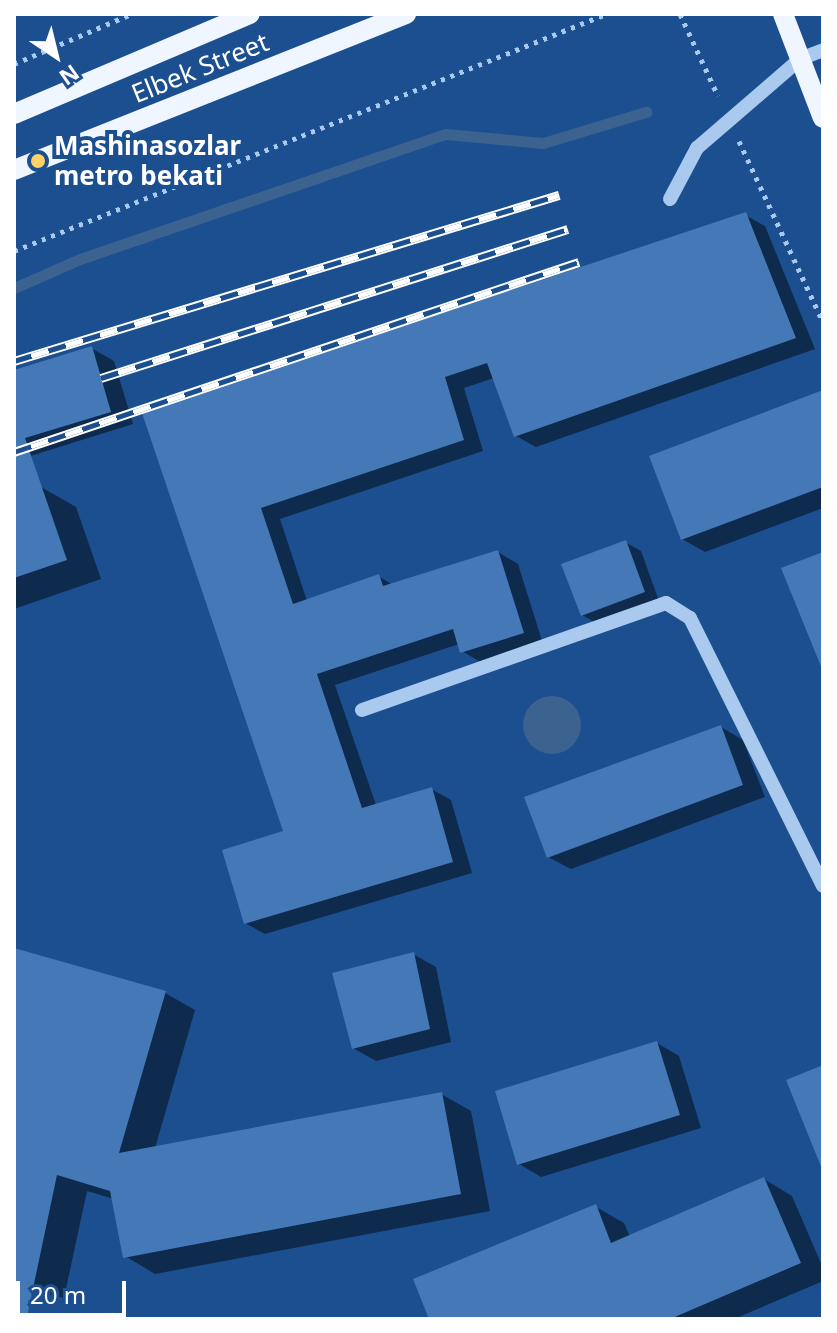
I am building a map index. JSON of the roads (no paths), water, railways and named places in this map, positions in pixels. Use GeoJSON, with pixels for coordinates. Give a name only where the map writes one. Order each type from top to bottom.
{"type":"FeatureCollection","features":[{"type":"Feature","properties":{"kind":"main road","name":"Elbek Street"},"geometry":{"type":"LineString","coordinates":[[14,114],[250,14]]}},
{"type":"Feature","properties":{"kind":"main road","name":"Elbek Street"},"geometry":{"type":"LineString","coordinates":[[14,170],[406,14]]}},
{"type":"Feature","properties":{"kind":"main road"},"geometry":{"type":"LineString","coordinates":[[783,14],[823,118]]}},
{"type":"Feature","properties":{"kind":"lane"},"geometry":{"type":"LineString","coordinates":[[670,199],[697,148],[800,59],[823,50]]}},
{"type":"Feature","properties":{"kind":"lane"},"geometry":{"type":"LineString","coordinates":[[362,710],[666,603],[690,618],[823,886]]}},
{"type":"Feature","properties":{"kind":"water"},"geometry":{"type":"Polygon","coordinates":[[[552,696],[572,705],[581,725],[572,745],[552,754],[532,745],[523,725],[532,705],[552,696]]]}},
{"type":"Feature","properties":{"kind":"waterway"},"geometry":{"type":"LineString","coordinates":[[14,288],[80,259],[446,134],[543,143],[646,112]]}},
{"type":"Feature","properties":{"kind":"railway"},"geometry":{"type":"LineString","coordinates":[[14,361],[559,195]]}},
{"type":"Feature","properties":{"kind":"railway"},"geometry":{"type":"LineString","coordinates":[[101,378],[568,229]]}},
{"type":"Feature","properties":{"kind":"railway"},"geometry":{"type":"LineString","coordinates":[[14,452],[579,262]]}},
{"type":"Feature","properties":{"kind":"place","name":"Mashinasozlar metro bekati"},"geometry":{"type":"Point","coordinates":[38,161]}}]}
